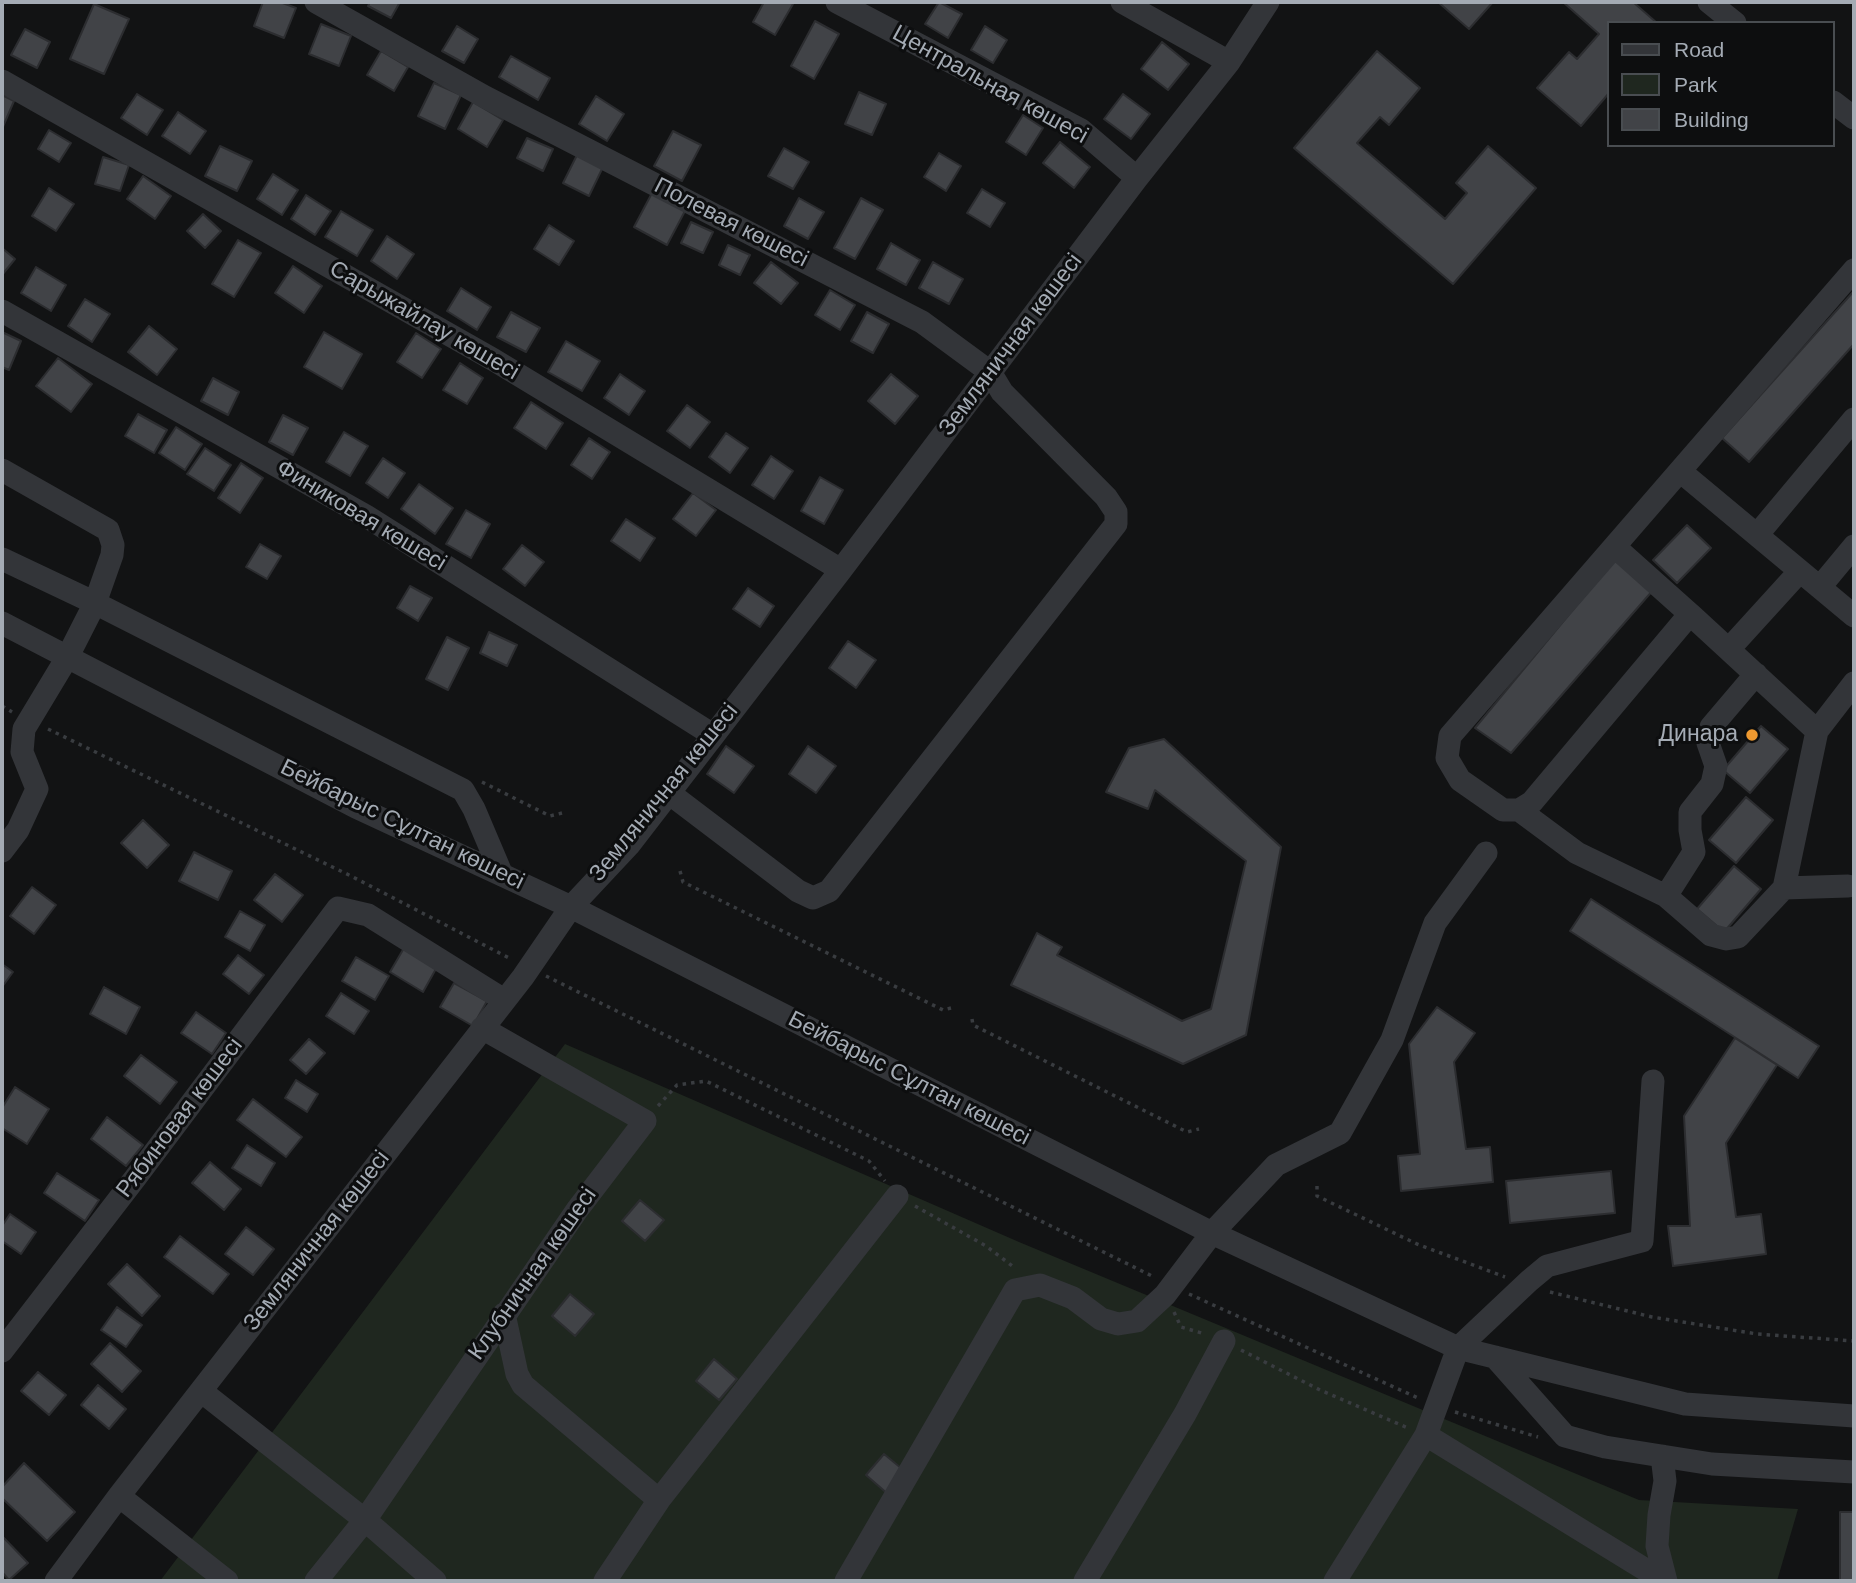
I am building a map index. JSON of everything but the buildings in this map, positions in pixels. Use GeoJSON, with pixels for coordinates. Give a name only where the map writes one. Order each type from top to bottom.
{"type":"FeatureCollection","features":[{"type":"Feature","properties":{"kind":"street","name":"Полевая көшесі"},"geometry":{"type":"LineString","coordinates":[[316,2],[485,97],[922,322],[990,372],[1002,392],[1107,497],[1116,512],[1116,524],[829,891],[813,898],[798,891],[669,793]]}},
{"type":"Feature","properties":{"kind":"street","name":"Центральная көшесі"},"geometry":{"type":"LineString","coordinates":[[837,2],[1081,130],[1138,178]]}},
{"type":"Feature","properties":{"kind":"street"},"geometry":{"type":"LineString","coordinates":[[1122,2],[1229,62]]}},
{"type":"Feature","properties":{"kind":"street","name":"Земляничная көшесі"},"geometry":{"type":"LineString","coordinates":[[56,1581],[119,1496],[530,968],[571,906],[629,845],[841,570],[1229,62],[1268,2]]}},
{"type":"Feature","properties":{"kind":"street"},"geometry":{"type":"LineString","coordinates":[[1709,2],[1733,21]]}},
{"type":"Feature","properties":{"kind":"street","name":"Сарыжайлау көшесі"},"geometry":{"type":"LineString","coordinates":[[2,81],[494,360],[841,570]]}},
{"type":"Feature","properties":{"kind":"street"},"geometry":{"type":"LineString","coordinates":[[1835,104],[1854,118]]}},
{"type":"Feature","properties":{"kind":"street"},"geometry":{"type":"LineString","coordinates":[[1690,614],[1532,802],[1520,810],[1503,810],[1460,780],[1447,758],[1450,736],[1854,270]]}},
{"type":"Feature","properties":{"kind":"street","name":"Финиковая көшесі"},"geometry":{"type":"LineString","coordinates":[[2,311],[366,516],[713,734]]}},
{"type":"Feature","properties":{"kind":"street"},"geometry":{"type":"LineString","coordinates":[[1757,535],[1854,419]]}},
{"type":"Feature","properties":{"kind":"street"},"geometry":{"type":"LineString","coordinates":[[2,470],[108,530],[113,545],[112,555],[94,603],[68,656],[24,729],[22,752],[37,789],[18,830],[2,851]]}},
{"type":"Feature","properties":{"kind":"street"},"geometry":{"type":"LineString","coordinates":[[1680,471],[1854,616]]}},
{"type":"Feature","properties":{"kind":"street"},"geometry":{"type":"LineString","coordinates":[[1819,587],[1854,546]]}},
{"type":"Feature","properties":{"kind":"street"},"geometry":{"type":"LineString","coordinates":[[1615,547],[1817,731]]}},
{"type":"Feature","properties":{"kind":"street"},"geometry":{"type":"LineString","coordinates":[[2,559],[463,790],[502,874]]}},
{"type":"Feature","properties":{"kind":"street"},"geometry":{"type":"LineString","coordinates":[[1730,649],[1800,570]]}},
{"type":"Feature","properties":{"kind":"street","name":"Бейбарыс Сұлтан көшесі"},"geometry":{"type":"LineString","coordinates":[[2,623],[356,807],[571,906],[1212,1233],[1458,1348],[1685,1404],[1854,1416]]}},
{"type":"Feature","properties":{"kind":"street"},"geometry":{"type":"LineString","coordinates":[[1666,896],[1694,852],[1690,812],[1712,784],[1716,766],[1708,743],[1711,727],[1756,674]]}},
{"type":"Feature","properties":{"kind":"street"},"geometry":{"type":"LineString","coordinates":[[1520,810],[1577,853],[1666,896],[1711,935],[1726,939],[1738,937],[1784,888],[1817,731],[1854,683]]}},
{"type":"Feature","properties":{"kind":"street"},"geometry":{"type":"LineString","coordinates":[[846,1581],[1015,1290],[1040,1285],[1073,1297],[1101,1319],[1118,1324],[1137,1321],[1168,1290],[1212,1233],[1276,1165],[1340,1133],[1392,1040],[1435,923],[1486,853]]}},
{"type":"Feature","properties":{"kind":"street"},"geometry":{"type":"LineString","coordinates":[[1784,888],[1848,886]]}},
{"type":"Feature","properties":{"kind":"street","name":"Рябиновая көшесі"},"geometry":{"type":"LineString","coordinates":[[2,1351],[338,908],[368,915],[504,1000]]}},
{"type":"Feature","properties":{"kind":"street"},"geometry":{"type":"LineString","coordinates":[[482,1028],[645,1121]]}},
{"type":"Feature","properties":{"kind":"street"},"geometry":{"type":"LineString","coordinates":[[1335,1581],[1426,1435],[1458,1348],[1547,1266],[1642,1241],[1653,1081]]}},
{"type":"Feature","properties":{"kind":"street","name":"Клубничная көшесі"},"geometry":{"type":"LineString","coordinates":[[316,1581],[365,1520],[503,1314],[576,1210],[645,1121]]}},
{"type":"Feature","properties":{"kind":"street"},"geometry":{"type":"LineString","coordinates":[[605,1581],[659,1500],[897,1196]]}},
{"type":"Feature","properties":{"kind":"street"},"geometry":{"type":"LineString","coordinates":[[503,1314],[517,1374],[523,1385],[659,1500]]}},
{"type":"Feature","properties":{"kind":"street"},"geometry":{"type":"LineString","coordinates":[[1085,1581],[1185,1413],[1224,1341]]}},
{"type":"Feature","properties":{"kind":"street"},"geometry":{"type":"LineString","coordinates":[[1495,1357],[1565,1436],[1605,1447],[1712,1464],[1854,1472]]}},
{"type":"Feature","properties":{"kind":"street"},"geometry":{"type":"LineString","coordinates":[[201,1391],[365,1520],[435,1581]]}},
{"type":"Feature","properties":{"kind":"street"},"geometry":{"type":"LineString","coordinates":[[1426,1435],[1665,1581]]}},
{"type":"Feature","properties":{"kind":"street"},"geometry":{"type":"LineString","coordinates":[[1662,1456],[1665,1481],[1657,1546],[1665,1581]]}},
{"type":"Feature","properties":{"kind":"street"},"geometry":{"type":"LineString","coordinates":[[119,1496],[227,1581]]}},
{"type":"Feature","properties":{"kind":"path"},"geometry":{"type":"LineString","coordinates":[[2,706],[351,876],[1168,1290],[1436,1406],[1539,1437]]}},
{"type":"Feature","properties":{"kind":"path"},"geometry":{"type":"LineString","coordinates":[[680,871],[683,882],[943,1010],[951,1008]]}},
{"type":"Feature","properties":{"kind":"path"},"geometry":{"type":"LineString","coordinates":[[972,1019],[973,1025],[1187,1132],[1199,1129]]}},
{"type":"Feature","properties":{"kind":"path"},"geometry":{"type":"LineString","coordinates":[[645,1121],[677,1085],[706,1081],[869,1161],[897,1196],[986,1246],[1040,1285]]}},
{"type":"Feature","properties":{"kind":"path"},"geometry":{"type":"LineString","coordinates":[[1317,1186],[1317,1196],[1417,1244],[1504,1277],[1511,1273]]}},
{"type":"Feature","properties":{"kind":"path"},"geometry":{"type":"LineString","coordinates":[[1168,1290],[1181,1327],[1224,1341],[1320,1390],[1426,1435]]}},
{"type":"Feature","properties":{"kind":"path"},"geometry":{"type":"LineString","coordinates":[[1549,1291],[1652,1317],[1757,1334],[1854,1341]]}},
{"type":"Feature","properties":{"kind":"green space"},"geometry":{"type":"Polygon","coordinates":[[[565,1044],[1019,1242],[1639,1500],[1798,1509],[1777,1581],[160,1581],[565,1044]]]}},
{"type":"Feature","properties":{"kind":"place","name":"Динара"},"geometry":{"type":"Point","coordinates":[1752,735]}}]}
